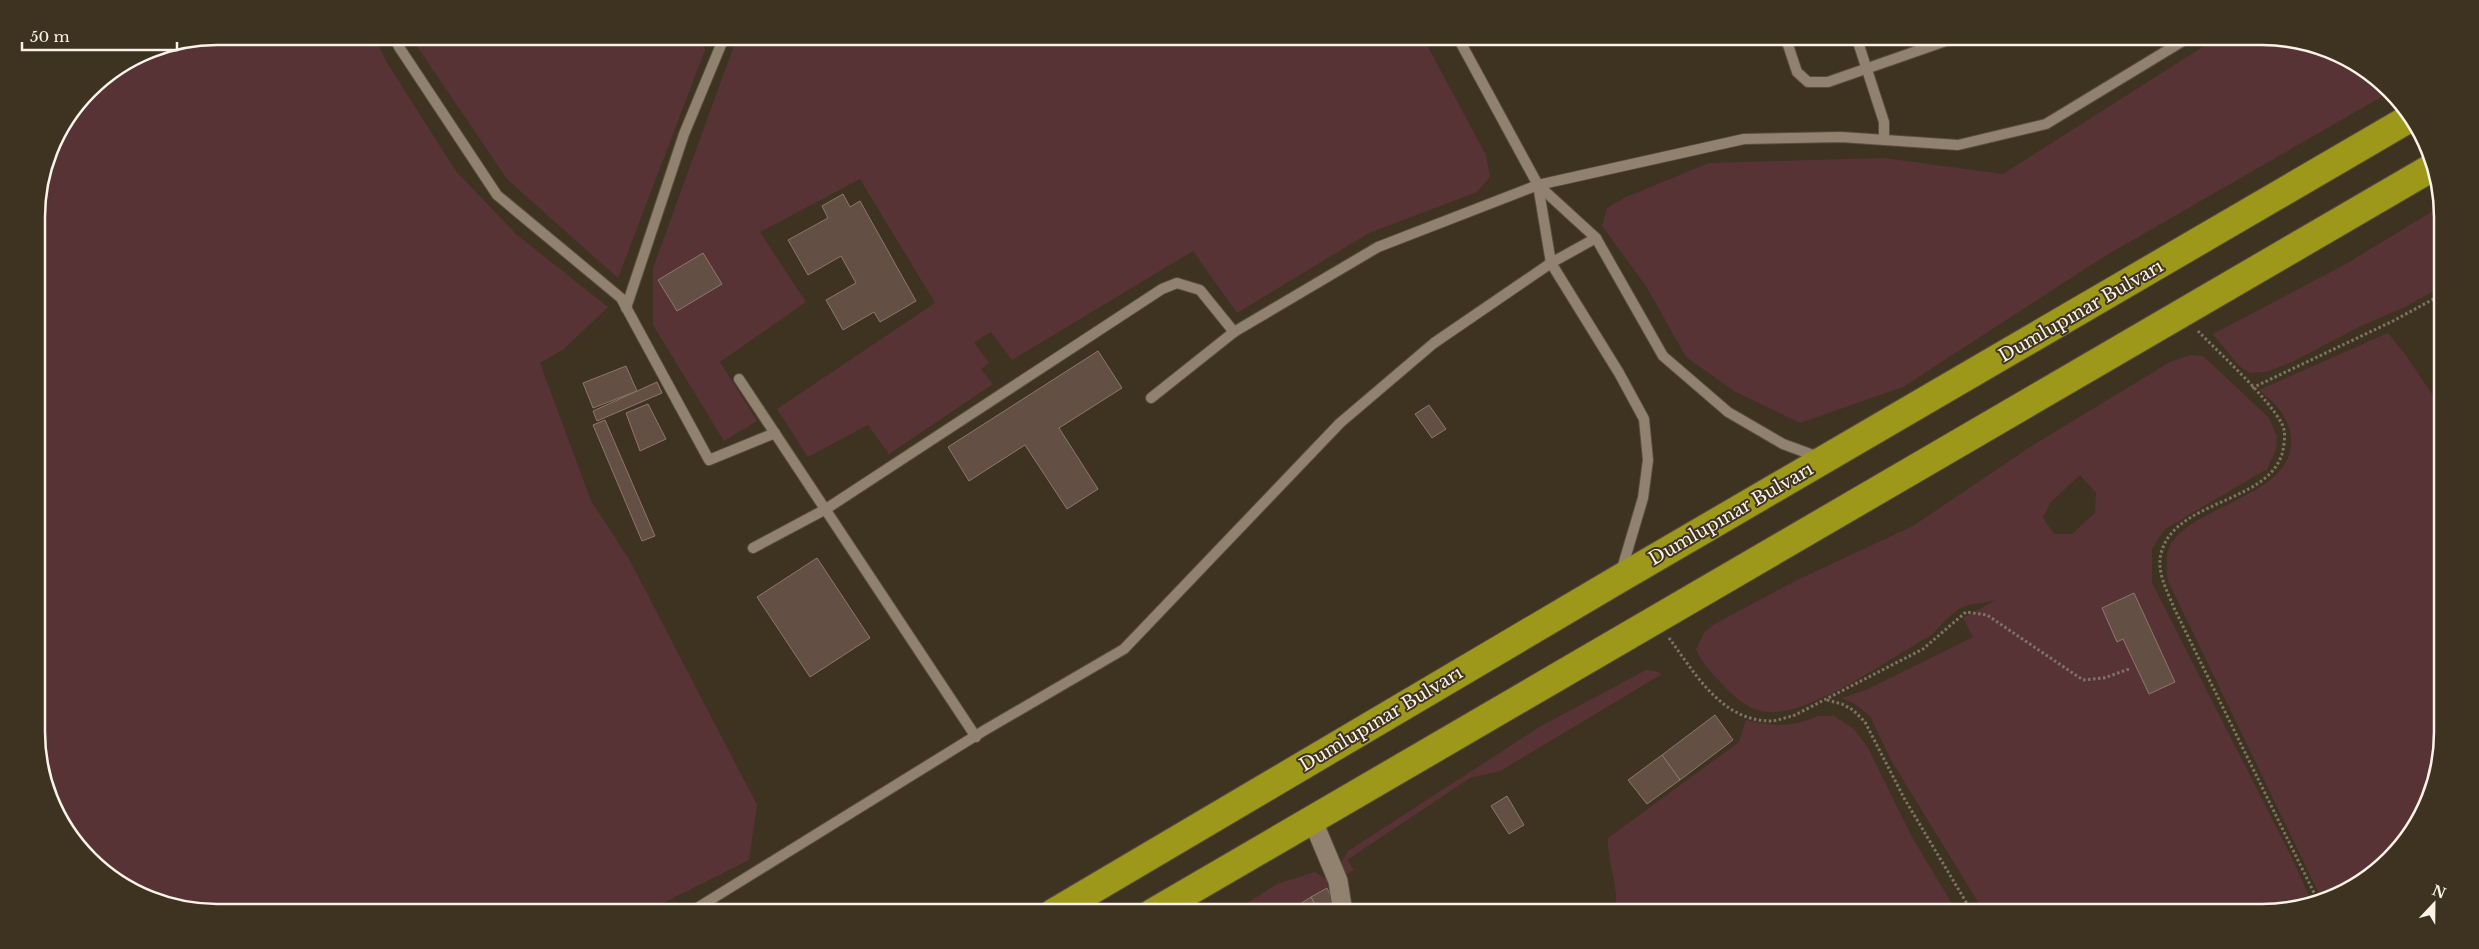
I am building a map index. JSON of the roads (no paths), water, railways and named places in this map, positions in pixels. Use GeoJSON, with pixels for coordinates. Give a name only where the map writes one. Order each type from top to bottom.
{"type":"FeatureCollection","features":[{"type":"Feature","properties":{"kind":"highway","name":"Dumlupınar Bulvarı"},"geometry":{"type":"LineString","coordinates":[[1068,904],[1619,579],[2404,121]]}},
{"type":"Feature","properties":{"kind":"highway"},"geometry":{"type":"LineString","coordinates":[[1167,904],[2427,170]]}},
{"type":"Feature","properties":{"kind":"street"},"geometry":{"type":"LineString","coordinates":[[1312,819],[1338,880],[1342,904]]}},
{"type":"Feature","properties":{"kind":"lane"},"geometry":{"type":"LineString","coordinates":[[398,45],[497,195],[621,298],[709,460],[776,433]]}},
{"type":"Feature","properties":{"kind":"lane"},"geometry":{"type":"LineString","coordinates":[[626,308],[684,134],[721,45]]}},
{"type":"Feature","properties":{"kind":"lane"},"geometry":{"type":"LineString","coordinates":[[1462,45],[1538,185],[1552,263],[1619,373],[1644,419],[1648,460],[1643,498],[1619,579]]}},
{"type":"Feature","properties":{"kind":"lane"},"geometry":{"type":"LineString","coordinates":[[1788,45],[1798,72],[1808,82],[1828,82],[1934,45]]}},
{"type":"Feature","properties":{"kind":"lane"},"geometry":{"type":"LineString","coordinates":[[1859,45],[1884,122],[1884,140]]}},
{"type":"Feature","properties":{"kind":"lane"},"geometry":{"type":"LineString","coordinates":[[1151,398],[1234,332],[1378,247],[1538,185],[1744,139],[1841,137],[1958,145],[2046,124],[2176,45]]}},
{"type":"Feature","properties":{"kind":"lane"},"geometry":{"type":"LineString","coordinates":[[1538,185],[1596,238],[1664,356],[1728,412],[1783,444],[1826,460]]}},
{"type":"Feature","properties":{"kind":"lane"},"geometry":{"type":"LineString","coordinates":[[704,904],[976,736],[1124,649],[1340,423],[1434,343],[1552,263],[1596,238]]}},
{"type":"Feature","properties":{"kind":"lane"},"geometry":{"type":"LineString","coordinates":[[752,548],[826,508],[1162,289],[1177,283],[1200,290],[1234,332]]}},
{"type":"Feature","properties":{"kind":"lane"},"geometry":{"type":"LineString","coordinates":[[739,379],[976,736]]}}]}
